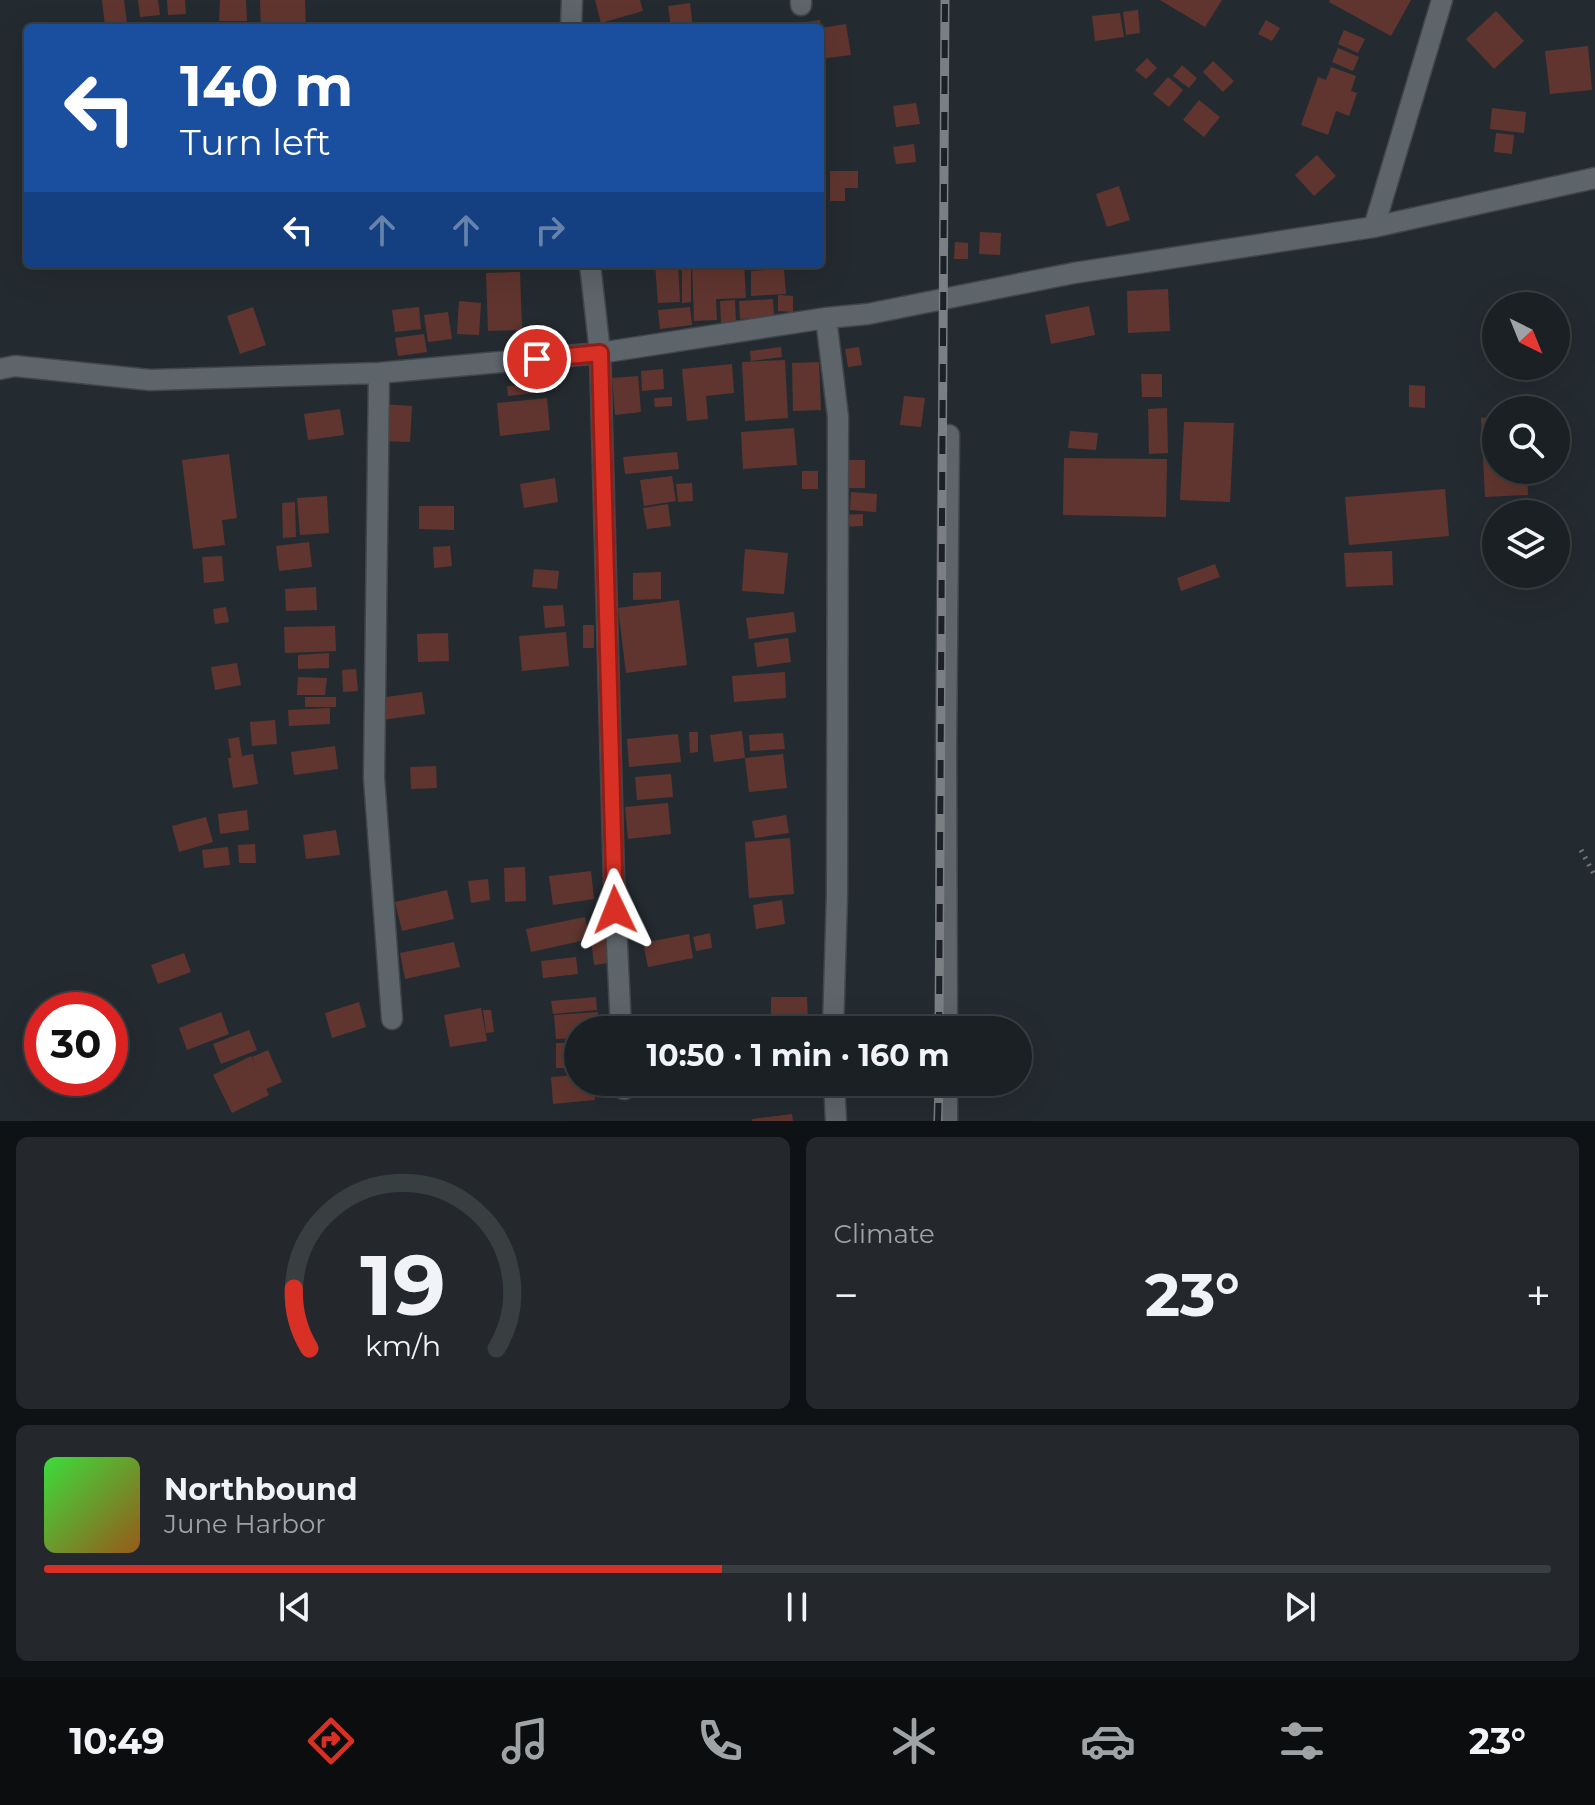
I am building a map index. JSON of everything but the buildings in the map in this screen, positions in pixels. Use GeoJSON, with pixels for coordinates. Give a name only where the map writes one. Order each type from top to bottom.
{"type":"FeatureCollection","features":[{"type":"Feature","properties":{"kind":"street"},"geometry":{"type":"LineString","coordinates":[[571,24],[572,0]]}},
{"type":"Feature","properties":{"kind":"street"},"geometry":{"type":"LineString","coordinates":[[1374,227],[1442,0]]}},
{"type":"Feature","properties":{"kind":"street"},"geometry":{"type":"LineString","coordinates":[[0,369],[15,366],[150,380],[379,373],[600,353],[868,314],[1074,273],[1374,227],[1595,178]]}},
{"type":"Feature","properties":{"kind":"street"},"geometry":{"type":"LineString","coordinates":[[590,268],[600,353],[620,1016]]}},
{"type":"Feature","properties":{"kind":"street"},"geometry":{"type":"LineString","coordinates":[[826,318],[838,417],[837,894],[833,1016]]}},
{"type":"Feature","properties":{"kind":"street"},"geometry":{"type":"LineString","coordinates":[[379,373],[374,778],[392,1019]]}},
{"type":"Feature","properties":{"kind":"street"},"geometry":{"type":"LineString","coordinates":[[947,1016],[949,435]]}},
{"type":"Feature","properties":{"kind":"street"},"geometry":{"type":"LineString","coordinates":[[835,1096],[836,1121]]}},
{"type":"Feature","properties":{"kind":"street"},"geometry":{"type":"LineString","coordinates":[[947,1096],[947,1121]]}},
{"type":"Feature","properties":{"kind":"path"},"geometry":{"type":"LineString","coordinates":[[1581,850],[1595,876]]}},
{"type":"Feature","properties":{"kind":"railway"},"geometry":{"type":"LineString","coordinates":[[939,1016],[945,0]]}},
{"type":"Feature","properties":{"kind":"railway"},"geometry":{"type":"LineString","coordinates":[[938,1121],[939,1096]]}},
{"type":"Feature","properties":{"kind":"route"},"geometry":{"type":"LineString","coordinates":[[537,359],[600,353],[615,910]]}}]}
